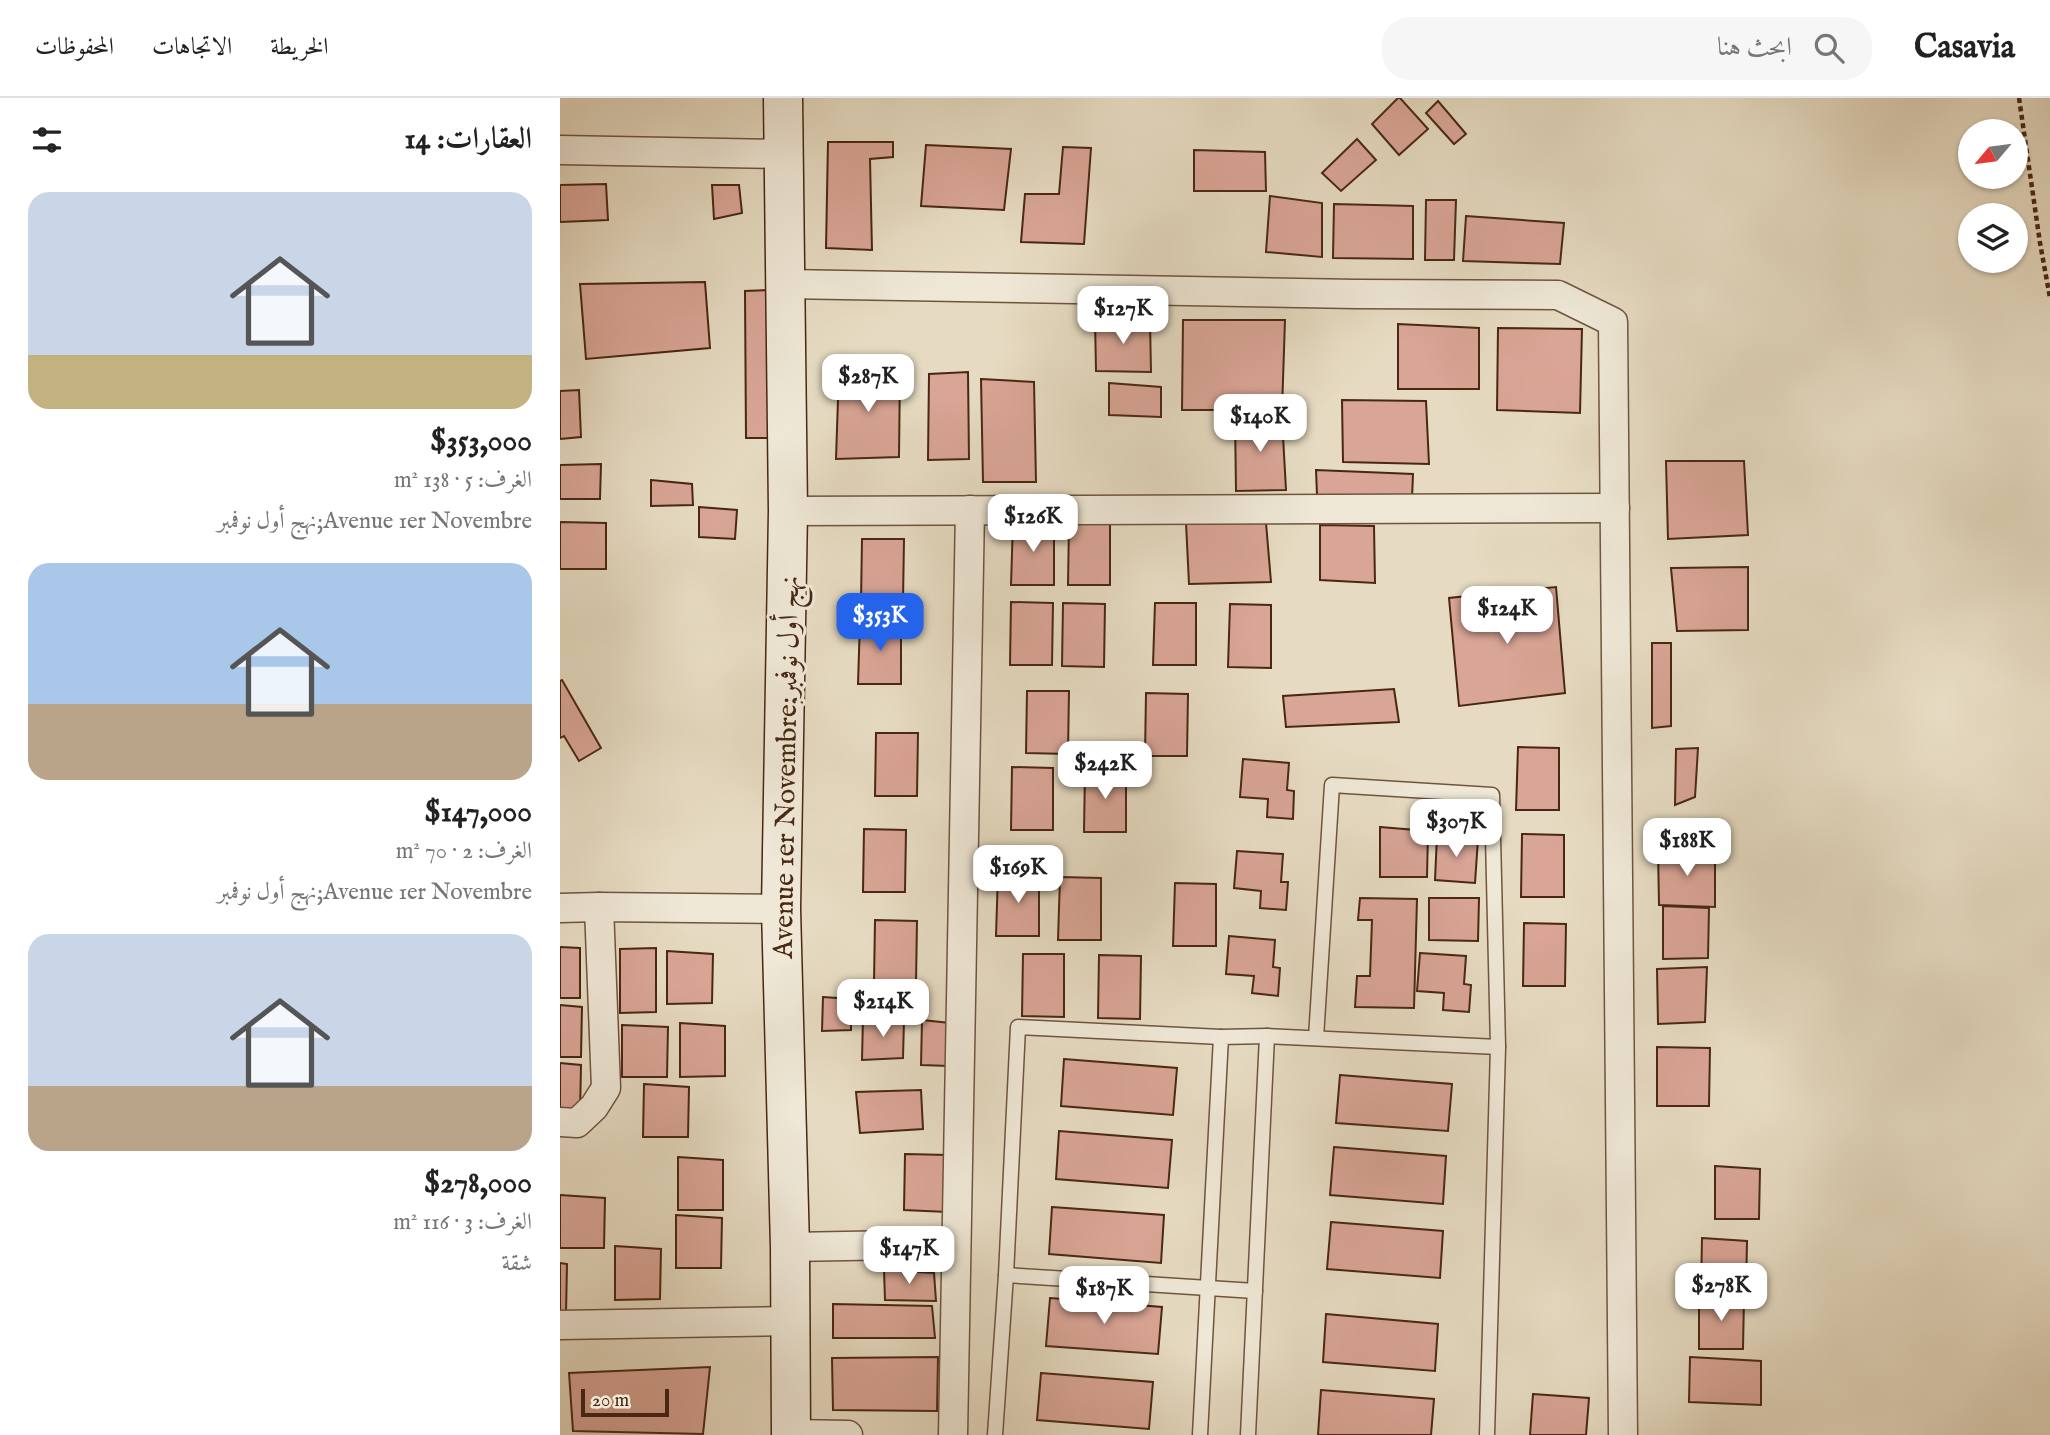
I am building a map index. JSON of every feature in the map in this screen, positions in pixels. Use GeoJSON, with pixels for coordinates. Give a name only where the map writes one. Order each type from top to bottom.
{"type":"FeatureCollection","features":[{"type":"Feature","properties":{"kind":"main road","name":"Avenue 1er Novembre;نهج أول نوفمبر"},"geometry":{"type":"LineString","coordinates":[[783,98],[788,511],[781,909],[790,1247],[790,1435]]}},
{"type":"Feature","properties":{"kind":"street"},"geometry":{"type":"LineString","coordinates":[[560,150],[784,154]]}},
{"type":"Feature","properties":{"kind":"street"},"geometry":{"type":"LineString","coordinates":[[785,284],[1558,295],[1613,322],[1623,1435]]}},
{"type":"Feature","properties":{"kind":"street"},"geometry":{"type":"LineString","coordinates":[[788,511],[1615,508]]}},
{"type":"Feature","properties":{"kind":"street"},"geometry":{"type":"LineString","coordinates":[[953,1435],[970,510]]}},
{"type":"Feature","properties":{"kind":"street"},"geometry":{"type":"LineString","coordinates":[[560,1122],[577,1123],[594,1107],[606,1088],[599,907]]}},
{"type":"Feature","properties":{"kind":"street"},"geometry":{"type":"LineString","coordinates":[[560,908],[781,909]]}},
{"type":"Feature","properties":{"kind":"street"},"geometry":{"type":"LineString","coordinates":[[790,1247],[956,1244]]}},
{"type":"Feature","properties":{"kind":"street"},"geometry":{"type":"LineString","coordinates":[[560,1325],[790,1321]]}},
{"type":"Feature","properties":{"kind":"street"},"geometry":{"type":"LineString","coordinates":[[790,1435],[848,1435]]}},
{"type":"Feature","properties":{"kind":"lane"},"geometry":{"type":"LineString","coordinates":[[1316,1038],[1332,785],[1492,795],[1498,1047],[1488,1435]]}},
{"type":"Feature","properties":{"kind":"lane"},"geometry":{"type":"LineString","coordinates":[[995,1435],[1018,1027],[1498,1047]]}},
{"type":"Feature","properties":{"kind":"lane"},"geometry":{"type":"LineString","coordinates":[[1248,1435],[1267,1036]]}},
{"type":"Feature","properties":{"kind":"lane"},"geometry":{"type":"LineString","coordinates":[[1200,1435],[1221,1037]]}},
{"type":"Feature","properties":{"kind":"lane"},"geometry":{"type":"LineString","coordinates":[[1006,1275],[1255,1291]]}},
{"type":"Feature","properties":{"kind":"path"},"geometry":{"type":"LineString","coordinates":[[2019,98],[2050,298]]}},
{"type":"Feature","properties":{"kind":"building"},"geometry":{"type":"Polygon","coordinates":[[[1398,98],[1428,129],[1399,155],[1372,124],[1398,98]]]}},
{"type":"Feature","properties":{"kind":"building"},"geometry":{"type":"Polygon","coordinates":[[[1438,101],[1466,134],[1454,144],[1426,113],[1438,101]]]}},
{"type":"Feature","properties":{"kind":"building"},"geometry":{"type":"Polygon","coordinates":[[[1357,139],[1376,160],[1341,191],[1322,173],[1357,139]]]}},
{"type":"Feature","properties":{"kind":"building"},"geometry":{"type":"Polygon","coordinates":[[[828,142],[893,142],[893,157],[870,159],[872,250],[826,248],[828,142]]]}},
{"type":"Feature","properties":{"kind":"building"},"geometry":{"type":"Polygon","coordinates":[[[926,145],[1011,149],[1004,210],[921,206],[926,145]]]}},
{"type":"Feature","properties":{"kind":"building"},"geometry":{"type":"Polygon","coordinates":[[[1063,147],[1091,148],[1084,244],[1021,242],[1025,194],[1059,194],[1063,147]]]}},
{"type":"Feature","properties":{"kind":"building"},"geometry":{"type":"Polygon","coordinates":[[[1194,150],[1265,152],[1266,191],[1194,191],[1194,150]]]}},
{"type":"Feature","properties":{"kind":"building"},"geometry":{"type":"Polygon","coordinates":[[[606,184],[608,220],[560,222],[560,185],[606,184]]]}},
{"type":"Feature","properties":{"kind":"building"},"geometry":{"type":"Polygon","coordinates":[[[712,185],[739,185],[742,213],[714,219],[712,185]]]}},
{"type":"Feature","properties":{"kind":"building"},"geometry":{"type":"Polygon","coordinates":[[[1270,196],[1322,203],[1322,257],[1266,252],[1270,196]]]}},
{"type":"Feature","properties":{"kind":"building"},"geometry":{"type":"Polygon","coordinates":[[[1426,200],[1456,200],[1454,260],[1425,260],[1426,200]]]}},
{"type":"Feature","properties":{"kind":"building"},"geometry":{"type":"Polygon","coordinates":[[[1334,204],[1413,206],[1413,259],[1333,258],[1334,204]]]}},
{"type":"Feature","properties":{"kind":"building"},"geometry":{"type":"Polygon","coordinates":[[[1466,216],[1564,223],[1560,264],[1463,261],[1466,216]]]}},
{"type":"Feature","properties":{"kind":"building"},"geometry":{"type":"Polygon","coordinates":[[[705,282],[710,348],[586,359],[580,284],[705,282]]]}},
{"type":"Feature","properties":{"kind":"building"},"geometry":{"type":"Polygon","coordinates":[[[771,290],[769,438],[746,438],[745,291],[771,290]]]}},
{"type":"Feature","properties":{"kind":"building"},"geometry":{"type":"Polygon","coordinates":[[[1095,319],[1150,321],[1151,372],[1096,371],[1095,319]]]}},
{"type":"Feature","properties":{"kind":"building"},"geometry":{"type":"Polygon","coordinates":[[[1183,320],[1285,320],[1282,410],[1182,410],[1183,320]]]}},
{"type":"Feature","properties":{"kind":"building"},"geometry":{"type":"Polygon","coordinates":[[[1398,324],[1479,328],[1479,389],[1398,389],[1398,324]]]}},
{"type":"Feature","properties":{"kind":"building"},"geometry":{"type":"Polygon","coordinates":[[[1498,328],[1582,329],[1580,413],[1497,410],[1498,328]]]}},
{"type":"Feature","properties":{"kind":"building"},"geometry":{"type":"Polygon","coordinates":[[[900,369],[899,457],[836,459],[839,370],[900,369]]]}},
{"type":"Feature","properties":{"kind":"building"},"geometry":{"type":"Polygon","coordinates":[[[968,372],[969,459],[928,460],[929,374],[968,372]]]}},
{"type":"Feature","properties":{"kind":"building"},"geometry":{"type":"Polygon","coordinates":[[[981,379],[1034,382],[1036,482],[983,482],[981,379]]]}},
{"type":"Feature","properties":{"kind":"building"},"geometry":{"type":"Polygon","coordinates":[[[1109,383],[1161,387],[1161,417],[1109,415],[1109,383]]]}},
{"type":"Feature","properties":{"kind":"building"},"geometry":{"type":"Polygon","coordinates":[[[579,390],[581,437],[560,439],[560,391],[579,390]]]}},
{"type":"Feature","properties":{"kind":"building"},"geometry":{"type":"Polygon","coordinates":[[[1342,400],[1426,401],[1429,464],[1343,462],[1342,400]]]}},
{"type":"Feature","properties":{"kind":"building"},"geometry":{"type":"Polygon","coordinates":[[[1235,417],[1282,418],[1286,490],[1236,491],[1235,417]]]}},
{"type":"Feature","properties":{"kind":"building"},"geometry":{"type":"Polygon","coordinates":[[[1666,461],[1744,461],[1748,535],[1668,539],[1666,461]]]}},
{"type":"Feature","properties":{"kind":"building"},"geometry":{"type":"Polygon","coordinates":[[[601,464],[600,499],[560,499],[560,465],[601,464]]]}},
{"type":"Feature","properties":{"kind":"building"},"geometry":{"type":"Polygon","coordinates":[[[1316,470],[1413,474],[1412,499],[1317,495],[1316,470]]]}},
{"type":"Feature","properties":{"kind":"building"},"geometry":{"type":"Polygon","coordinates":[[[651,480],[692,484],[693,505],[651,506],[651,480]]]}},
{"type":"Feature","properties":{"kind":"building"},"geometry":{"type":"Polygon","coordinates":[[[699,507],[737,510],[735,539],[699,537],[699,507]]]}},
{"type":"Feature","properties":{"kind":"building"},"geometry":{"type":"Polygon","coordinates":[[[560,522],[606,523],[606,569],[560,569],[560,522]]]}},
{"type":"Feature","properties":{"kind":"building"},"geometry":{"type":"Polygon","coordinates":[[[1013,522],[1054,523],[1054,585],[1011,585],[1013,522]]]}},
{"type":"Feature","properties":{"kind":"building"},"geometry":{"type":"Polygon","coordinates":[[[1069,523],[1110,523],[1110,585],[1068,585],[1069,523]]]}},
{"type":"Feature","properties":{"kind":"building"},"geometry":{"type":"Polygon","coordinates":[[[1186,523],[1266,523],[1271,582],[1189,584],[1186,523]]]}},
{"type":"Feature","properties":{"kind":"building"},"geometry":{"type":"Polygon","coordinates":[[[1320,525],[1374,526],[1375,583],[1320,580],[1320,525]]]}},
{"type":"Feature","properties":{"kind":"building"},"geometry":{"type":"Polygon","coordinates":[[[862,539],[904,539],[903,602],[861,602],[862,539]]]}},
{"type":"Feature","properties":{"kind":"building"},"geometry":{"type":"Polygon","coordinates":[[[1748,567],[1748,630],[1677,631],[1671,568],[1748,567]]]}},
{"type":"Feature","properties":{"kind":"building"},"geometry":{"type":"Polygon","coordinates":[[[1556,587],[1565,693],[1459,706],[1449,598],[1556,587]]]}},
{"type":"Feature","properties":{"kind":"building"},"geometry":{"type":"Polygon","coordinates":[[[1011,602],[1053,603],[1052,665],[1010,665],[1011,602]]]}},
{"type":"Feature","properties":{"kind":"building"},"geometry":{"type":"Polygon","coordinates":[[[1063,603],[1105,604],[1104,667],[1062,666],[1063,603]]]}},
{"type":"Feature","properties":{"kind":"building"},"geometry":{"type":"Polygon","coordinates":[[[1155,603],[1196,603],[1196,665],[1153,665],[1155,603]]]}},
{"type":"Feature","properties":{"kind":"building"},"geometry":{"type":"Polygon","coordinates":[[[1230,604],[1271,605],[1271,668],[1228,667],[1230,604]]]}},
{"type":"Feature","properties":{"kind":"building"},"geometry":{"type":"Polygon","coordinates":[[[860,621],[901,622],[901,684],[858,684],[860,621]]]}},
{"type":"Feature","properties":{"kind":"building"},"geometry":{"type":"Polygon","coordinates":[[[1652,643],[1671,643],[1671,726],[1652,728],[1652,643]]]}},
{"type":"Feature","properties":{"kind":"building"},"geometry":{"type":"Polygon","coordinates":[[[562,680],[601,748],[579,761],[564,736],[560,738],[562,680]]]}},
{"type":"Feature","properties":{"kind":"building"},"geometry":{"type":"Polygon","coordinates":[[[1394,689],[1399,722],[1286,727],[1283,696],[1394,689]]]}},
{"type":"Feature","properties":{"kind":"building"},"geometry":{"type":"Polygon","coordinates":[[[1027,691],[1069,691],[1068,754],[1026,753],[1027,691]]]}},
{"type":"Feature","properties":{"kind":"building"},"geometry":{"type":"Polygon","coordinates":[[[1146,693],[1188,694],[1187,756],[1145,756],[1146,693]]]}},
{"type":"Feature","properties":{"kind":"building"},"geometry":{"type":"Polygon","coordinates":[[[876,733],[918,733],[917,796],[875,796],[876,733]]]}},
{"type":"Feature","properties":{"kind":"building"},"geometry":{"type":"Polygon","coordinates":[[[1518,747],[1559,748],[1559,810],[1516,810],[1518,747]]]}},
{"type":"Feature","properties":{"kind":"building"},"geometry":{"type":"Polygon","coordinates":[[[1698,748],[1695,797],[1675,805],[1676,749],[1698,748]]]}},
{"type":"Feature","properties":{"kind":"building"},"geometry":{"type":"Polygon","coordinates":[[[1243,759],[1289,763],[1287,790],[1294,791],[1293,819],[1267,817],[1268,799],[1240,797],[1243,759]]]}},
{"type":"Feature","properties":{"kind":"building"},"geometry":{"type":"Polygon","coordinates":[[[1012,767],[1053,768],[1053,830],[1011,830],[1012,767]]]}},
{"type":"Feature","properties":{"kind":"building"},"geometry":{"type":"Polygon","coordinates":[[[1085,770],[1126,770],[1126,832],[1084,832],[1085,770]]]}},
{"type":"Feature","properties":{"kind":"building"},"geometry":{"type":"Polygon","coordinates":[[[1380,827],[1428,831],[1427,877],[1380,877],[1380,827]]]}},
{"type":"Feature","properties":{"kind":"building"},"geometry":{"type":"Polygon","coordinates":[[[864,829],[906,830],[905,892],[863,892],[864,829]]]}},
{"type":"Feature","properties":{"kind":"building"},"geometry":{"type":"Polygon","coordinates":[[[1522,834],[1564,835],[1564,897],[1521,897],[1522,834]]]}},
{"type":"Feature","properties":{"kind":"building"},"geometry":{"type":"Polygon","coordinates":[[[1437,835],[1478,839],[1475,883],[1435,880],[1437,835]]]}},
{"type":"Feature","properties":{"kind":"building"},"geometry":{"type":"Polygon","coordinates":[[[1658,849],[1715,852],[1715,907],[1659,905],[1658,849]]]}},
{"type":"Feature","properties":{"kind":"building"},"geometry":{"type":"Polygon","coordinates":[[[1237,851],[1283,854],[1281,882],[1288,882],[1286,910],[1260,908],[1261,891],[1234,888],[1237,851]]]}},
{"type":"Feature","properties":{"kind":"building"},"geometry":{"type":"Polygon","coordinates":[[[998,873],[1039,873],[1039,936],[996,936],[998,873]]]}},
{"type":"Feature","properties":{"kind":"building"},"geometry":{"type":"Polygon","coordinates":[[[1060,877],[1101,878],[1101,940],[1058,940],[1060,877]]]}},
{"type":"Feature","properties":{"kind":"building"},"geometry":{"type":"Polygon","coordinates":[[[1175,883],[1216,884],[1216,946],[1173,946],[1175,883]]]}},
{"type":"Feature","properties":{"kind":"building"},"geometry":{"type":"Polygon","coordinates":[[[1360,898],[1417,899],[1414,1008],[1355,1007],[1357,976],[1370,976],[1372,920],[1358,920],[1360,898]]]}},
{"type":"Feature","properties":{"kind":"building"},"geometry":{"type":"Polygon","coordinates":[[[1429,898],[1479,898],[1478,941],[1429,940],[1429,898]]]}},
{"type":"Feature","properties":{"kind":"building"},"geometry":{"type":"Polygon","coordinates":[[[1663,906],[1709,908],[1708,958],[1663,959],[1663,906]]]}},
{"type":"Feature","properties":{"kind":"building"},"geometry":{"type":"Polygon","coordinates":[[[875,920],[917,921],[916,983],[874,983],[875,920]]]}},
{"type":"Feature","properties":{"kind":"building"},"geometry":{"type":"Polygon","coordinates":[[[1524,923],[1566,924],[1565,986],[1523,986],[1524,923]]]}},
{"type":"Feature","properties":{"kind":"building"},"geometry":{"type":"Polygon","coordinates":[[[1229,936],[1275,940],[1273,967],[1280,968],[1278,996],[1252,993],[1254,976],[1226,974],[1229,936]]]}},
{"type":"Feature","properties":{"kind":"building"},"geometry":{"type":"Polygon","coordinates":[[[560,947],[580,948],[580,998],[560,998],[560,947]]]}},
{"type":"Feature","properties":{"kind":"building"},"geometry":{"type":"Polygon","coordinates":[[[656,948],[656,1012],[620,1013],[620,949],[656,948]]]}},
{"type":"Feature","properties":{"kind":"building"},"geometry":{"type":"Polygon","coordinates":[[[667,951],[713,954],[712,1003],[667,1004],[667,951]]]}},
{"type":"Feature","properties":{"kind":"building"},"geometry":{"type":"Polygon","coordinates":[[[1420,953],[1466,956],[1464,984],[1471,985],[1469,1012],[1443,1010],[1444,993],[1417,991],[1420,953]]]}},
{"type":"Feature","properties":{"kind":"building"},"geometry":{"type":"Polygon","coordinates":[[[1023,954],[1064,954],[1064,1017],[1022,1016],[1023,954]]]}},
{"type":"Feature","properties":{"kind":"building"},"geometry":{"type":"Polygon","coordinates":[[[1099,955],[1141,956],[1140,1019],[1098,1018],[1099,955]]]}},
{"type":"Feature","properties":{"kind":"building"},"geometry":{"type":"Polygon","coordinates":[[[1707,967],[1705,1022],[1658,1024],[1657,969],[1707,967]]]}},
{"type":"Feature","properties":{"kind":"building"},"geometry":{"type":"Polygon","coordinates":[[[823,997],[851,999],[851,1030],[822,1031],[823,997]]]}},
{"type":"Feature","properties":{"kind":"building"},"geometry":{"type":"Polygon","coordinates":[[[560,1005],[582,1007],[581,1057],[560,1057],[560,1005]]]}},
{"type":"Feature","properties":{"kind":"building"},"geometry":{"type":"Polygon","coordinates":[[[863,1017],[904,1020],[903,1058],[862,1060],[863,1017]]]}},
{"type":"Feature","properties":{"kind":"building"},"geometry":{"type":"Polygon","coordinates":[[[922,1020],[950,1023],[949,1066],[921,1065],[922,1020]]]}},
{"type":"Feature","properties":{"kind":"building"},"geometry":{"type":"Polygon","coordinates":[[[680,1023],[725,1026],[725,1076],[680,1077],[680,1023]]]}},
{"type":"Feature","properties":{"kind":"building"},"geometry":{"type":"Polygon","coordinates":[[[622,1025],[668,1027],[667,1077],[622,1077],[622,1025]]]}},
{"type":"Feature","properties":{"kind":"building"},"geometry":{"type":"Polygon","coordinates":[[[1657,1047],[1710,1048],[1709,1106],[1657,1106],[1657,1047]]]}},
{"type":"Feature","properties":{"kind":"building"},"geometry":{"type":"Polygon","coordinates":[[[1064,1059],[1177,1068],[1173,1115],[1061,1106],[1064,1059]]]}},
{"type":"Feature","properties":{"kind":"building"},"geometry":{"type":"Polygon","coordinates":[[[560,1063],[581,1065],[580,1115],[560,1115],[560,1063]]]}},
{"type":"Feature","properties":{"kind":"building"},"geometry":{"type":"Polygon","coordinates":[[[1340,1075],[1452,1084],[1448,1131],[1336,1123],[1340,1075]]]}},
{"type":"Feature","properties":{"kind":"building"},"geometry":{"type":"Polygon","coordinates":[[[644,1084],[689,1087],[688,1137],[643,1137],[644,1084]]]}},
{"type":"Feature","properties":{"kind":"building"},"geometry":{"type":"Polygon","coordinates":[[[921,1090],[923,1129],[860,1133],[856,1092],[921,1090]]]}},
{"type":"Feature","properties":{"kind":"building"},"geometry":{"type":"Polygon","coordinates":[[[1059,1131],[1172,1140],[1168,1188],[1056,1179],[1059,1131]]]}},
{"type":"Feature","properties":{"kind":"building"},"geometry":{"type":"Polygon","coordinates":[[[1334,1147],[1446,1156],[1443,1204],[1330,1195],[1334,1147]]]}},
{"type":"Feature","properties":{"kind":"building"},"geometry":{"type":"Polygon","coordinates":[[[905,1154],[948,1155],[947,1212],[904,1210],[905,1154]]]}},
{"type":"Feature","properties":{"kind":"building"},"geometry":{"type":"Polygon","coordinates":[[[678,1157],[723,1160],[723,1210],[678,1210],[678,1157]]]}},
{"type":"Feature","properties":{"kind":"building"},"geometry":{"type":"Polygon","coordinates":[[[1715,1166],[1760,1169],[1759,1219],[1715,1219],[1715,1166]]]}},
{"type":"Feature","properties":{"kind":"building"},"geometry":{"type":"Polygon","coordinates":[[[560,1195],[605,1198],[604,1248],[560,1248],[560,1195]]]}},
{"type":"Feature","properties":{"kind":"building"},"geometry":{"type":"Polygon","coordinates":[[[1052,1207],[1164,1215],[1161,1263],[1049,1254],[1052,1207]]]}},
{"type":"Feature","properties":{"kind":"building"},"geometry":{"type":"Polygon","coordinates":[[[676,1215],[722,1218],[721,1268],[676,1268],[676,1215]]]}},
{"type":"Feature","properties":{"kind":"building"},"geometry":{"type":"Polygon","coordinates":[[[1331,1222],[1443,1231],[1440,1278],[1327,1269],[1331,1222]]]}},
{"type":"Feature","properties":{"kind":"building"},"geometry":{"type":"Polygon","coordinates":[[[1702,1238],[1747,1241],[1746,1291],[1701,1291],[1702,1238]]]}},
{"type":"Feature","properties":{"kind":"building"},"geometry":{"type":"Polygon","coordinates":[[[615,1246],[661,1249],[660,1299],[615,1300],[615,1246]]]}},
{"type":"Feature","properties":{"kind":"building"},"geometry":{"type":"Polygon","coordinates":[[[560,1263],[567,1264],[566,1314],[560,1314],[560,1263]]]}},
{"type":"Feature","properties":{"kind":"building"},"geometry":{"type":"Polygon","coordinates":[[[884,1270],[934,1273],[936,1301],[885,1300],[884,1270]]]}},
{"type":"Feature","properties":{"kind":"building"},"geometry":{"type":"Polygon","coordinates":[[[1699,1296],[1744,1298],[1743,1349],[1699,1349],[1699,1296]]]}},
{"type":"Feature","properties":{"kind":"building"},"geometry":{"type":"Polygon","coordinates":[[[1050,1298],[1162,1307],[1158,1354],[1046,1346],[1050,1298]]]}},
{"type":"Feature","properties":{"kind":"building"},"geometry":{"type":"Polygon","coordinates":[[[833,1304],[932,1306],[935,1338],[833,1338],[833,1304]]]}},
{"type":"Feature","properties":{"kind":"building"},"geometry":{"type":"Polygon","coordinates":[[[1326,1314],[1438,1324],[1435,1371],[1323,1362],[1326,1314]]]}},
{"type":"Feature","properties":{"kind":"building"},"geometry":{"type":"Polygon","coordinates":[[[938,1357],[937,1411],[833,1410],[832,1358],[938,1357]]]}},
{"type":"Feature","properties":{"kind":"building"},"geometry":{"type":"Polygon","coordinates":[[[1690,1357],[1761,1361],[1761,1405],[1689,1402],[1690,1357]]]}},
{"type":"Feature","properties":{"kind":"building"},"geometry":{"type":"Polygon","coordinates":[[[710,1367],[703,1434],[573,1431],[569,1373],[710,1367]]]}},
{"type":"Feature","properties":{"kind":"building"},"geometry":{"type":"Polygon","coordinates":[[[1041,1373],[1153,1382],[1149,1429],[1037,1420],[1041,1373]]]}},
{"type":"Feature","properties":{"kind":"building"},"geometry":{"type":"Polygon","coordinates":[[[1321,1390],[1434,1399],[1431,1435],[1318,1435],[1321,1390]]]}},
{"type":"Feature","properties":{"kind":"building"},"geometry":{"type":"Polygon","coordinates":[[[1533,1394],[1589,1398],[1586,1435],[1530,1435],[1533,1394]]]}}]}
